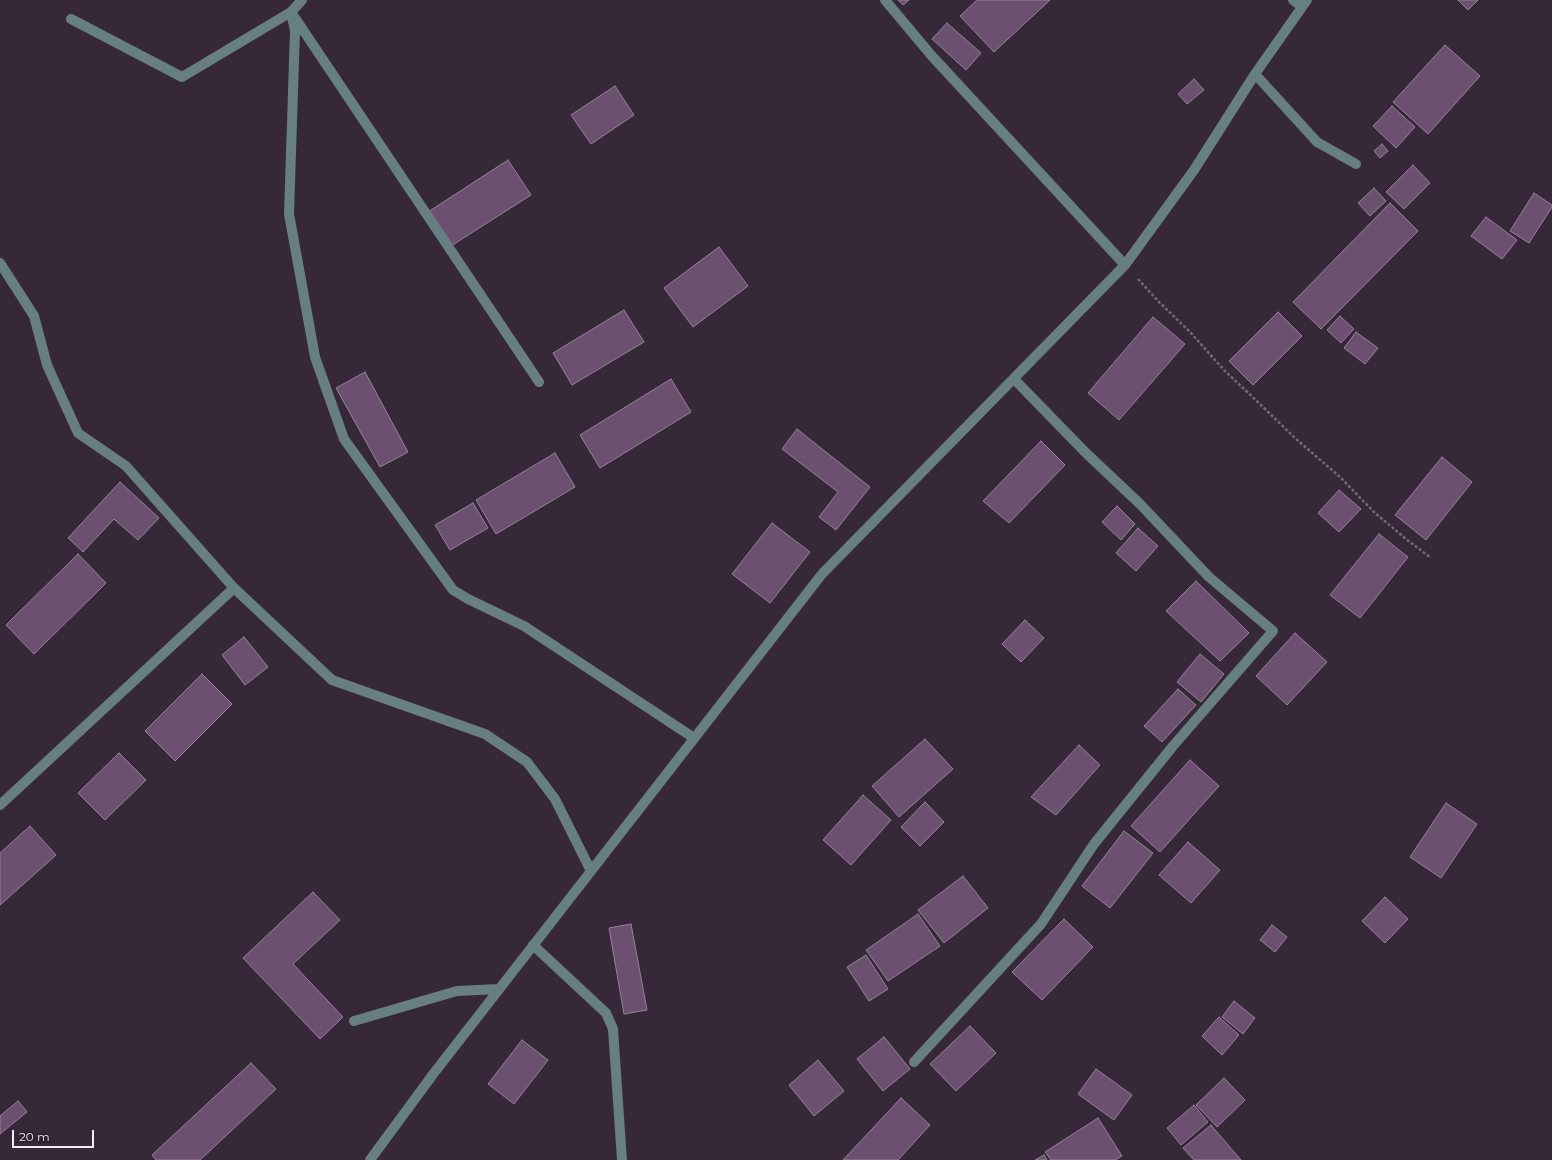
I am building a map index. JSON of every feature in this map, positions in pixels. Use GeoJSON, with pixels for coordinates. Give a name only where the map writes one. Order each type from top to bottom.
{"type":"FeatureCollection","features":[{"type":"Feature","properties":{"kind":"street"},"geometry":{"type":"LineString","coordinates":[[71,19],[182,77],[291,12],[302,0]]}},
{"type":"Feature","properties":{"kind":"street"},"geometry":{"type":"LineString","coordinates":[[885,0],[931,55],[1125,265]]}},
{"type":"Feature","properties":{"kind":"street"},"geometry":{"type":"LineString","coordinates":[[370,1160],[434,1073],[822,574],[1125,265],[1194,170],[1255,74],[1304,3],[1293,0]]}},
{"type":"Feature","properties":{"kind":"street"},"geometry":{"type":"LineString","coordinates":[[291,12],[539,382]]}},
{"type":"Feature","properties":{"kind":"street"},"geometry":{"type":"LineString","coordinates":[[291,12],[296,31],[288,214],[315,357],[344,439],[453,590],[468,600],[524,626],[694,738]]}},
{"type":"Feature","properties":{"kind":"street"},"geometry":{"type":"LineString","coordinates":[[1255,74],[1317,142],[1356,164]]}},
{"type":"Feature","properties":{"kind":"street"},"geometry":{"type":"LineString","coordinates":[[0,263],[34,316],[47,365],[78,433],[126,466],[234,588],[332,680],[485,734],[527,762],[555,799],[591,871]]}},
{"type":"Feature","properties":{"kind":"street"},"geometry":{"type":"LineString","coordinates":[[914,1062],[1041,924],[1094,844],[1173,746],[1273,631],[1209,577],[1140,504],[1085,452],[1014,379]]}},
{"type":"Feature","properties":{"kind":"street"},"geometry":{"type":"LineString","coordinates":[[0,805],[234,588]]}},
{"type":"Feature","properties":{"kind":"street"},"geometry":{"type":"LineString","coordinates":[[533,945],[606,1013],[613,1029],[622,1160]]}},
{"type":"Feature","properties":{"kind":"street"},"geometry":{"type":"LineString","coordinates":[[354,1022],[457,991],[499,989]]}},
{"type":"Feature","properties":{"kind":"path"},"geometry":{"type":"LineString","coordinates":[[1125,265],[1158,301],[1190,332],[1225,371],[1296,439],[1340,477],[1375,513],[1430,558]]}},
{"type":"Feature","properties":{"kind":"building"},"geometry":{"type":"Polygon","coordinates":[[[898,0],[909,0],[903,5],[898,0]]]}},
{"type":"Feature","properties":{"kind":"building"},"geometry":{"type":"Polygon","coordinates":[[[977,0],[1050,0],[994,52],[960,16],[977,0]]]}},
{"type":"Feature","properties":{"kind":"building"},"geometry":{"type":"Polygon","coordinates":[[[1458,0],[1478,0],[1468,10],[1458,0]]]}},
{"type":"Feature","properties":{"kind":"building"},"geometry":{"type":"Polygon","coordinates":[[[947,23],[981,53],[966,70],[932,39],[947,23]]]}},
{"type":"Feature","properties":{"kind":"building"},"geometry":{"type":"Polygon","coordinates":[[[1445,45],[1480,76],[1428,134],[1393,102],[1445,45]]]}},
{"type":"Feature","properties":{"kind":"building"},"geometry":{"type":"Polygon","coordinates":[[[1194,79],[1204,90],[1187,104],[1178,94],[1194,79]]]}},
{"type":"Feature","properties":{"kind":"building"},"geometry":{"type":"Polygon","coordinates":[[[615,86],[634,115],[591,144],[571,115],[615,86]]]}},
{"type":"Feature","properties":{"kind":"building"},"geometry":{"type":"Polygon","coordinates":[[[1392,106],[1415,127],[1396,148],[1373,126],[1392,106]]]}},
{"type":"Feature","properties":{"kind":"building"},"geometry":{"type":"Polygon","coordinates":[[[1382,144],[1388,151],[1380,158],[1374,151],[1382,144]]]}},
{"type":"Feature","properties":{"kind":"building"},"geometry":{"type":"Polygon","coordinates":[[[508,160],[531,195],[451,246],[428,212],[508,160]]]}},
{"type":"Feature","properties":{"kind":"building"},"geometry":{"type":"Polygon","coordinates":[[[1413,165],[1430,183],[1404,209],[1386,192],[1413,165]]]}},
{"type":"Feature","properties":{"kind":"building"},"geometry":{"type":"Polygon","coordinates":[[[1374,188],[1386,201],[1370,216],[1358,203],[1374,188]]]}},
{"type":"Feature","properties":{"kind":"building"},"geometry":{"type":"Polygon","coordinates":[[[1534,193],[1552,205],[1552,207],[1529,243],[1510,231],[1534,193]]]}},
{"type":"Feature","properties":{"kind":"building"},"geometry":{"type":"Polygon","coordinates":[[[1390,203],[1418,231],[1321,329],[1293,302],[1390,203]]]}},
{"type":"Feature","properties":{"kind":"building"},"geometry":{"type":"Polygon","coordinates":[[[1486,217],[1517,240],[1502,259],[1471,236],[1486,217]]]}},
{"type":"Feature","properties":{"kind":"building"},"geometry":{"type":"Polygon","coordinates":[[[719,247],[748,286],[693,327],[664,288],[719,247]]]}},
{"type":"Feature","properties":{"kind":"building"},"geometry":{"type":"Polygon","coordinates":[[[624,310],[644,342],[572,385],[553,353],[624,310]]]}},
{"type":"Feature","properties":{"kind":"building"},"geometry":{"type":"Polygon","coordinates":[[[1278,312],[1302,336],[1253,385],[1229,361],[1278,312]]]}},
{"type":"Feature","properties":{"kind":"building"},"geometry":{"type":"Polygon","coordinates":[[[1340,316],[1354,329],[1341,343],[1327,330],[1340,316]]]}},
{"type":"Feature","properties":{"kind":"building"},"geometry":{"type":"Polygon","coordinates":[[[1153,317],[1185,344],[1119,420],[1088,393],[1153,317]]]}},
{"type":"Feature","properties":{"kind":"building"},"geometry":{"type":"Polygon","coordinates":[[[1356,332],[1378,348],[1365,364],[1344,348],[1356,332]]]}},
{"type":"Feature","properties":{"kind":"building"},"geometry":{"type":"Polygon","coordinates":[[[365,372],[408,452],[380,467],[336,388],[365,372]]]}},
{"type":"Feature","properties":{"kind":"building"},"geometry":{"type":"Polygon","coordinates":[[[671,379],[691,412],[600,468],[580,435],[671,379]]]}},
{"type":"Feature","properties":{"kind":"building"},"geometry":{"type":"Polygon","coordinates":[[[797,429],[870,487],[836,530],[819,517],[838,492],[782,449],[797,429]]]}},
{"type":"Feature","properties":{"kind":"building"},"geometry":{"type":"Polygon","coordinates":[[[1041,441],[1065,465],[1009,523],[983,501],[1041,441]]]}},
{"type":"Feature","properties":{"kind":"building"},"geometry":{"type":"Polygon","coordinates":[[[555,453],[575,487],[496,534],[476,500],[555,453]]]}},
{"type":"Feature","properties":{"kind":"building"},"geometry":{"type":"Polygon","coordinates":[[[1442,457],[1472,482],[1426,540],[1395,515],[1442,457]]]}},
{"type":"Feature","properties":{"kind":"building"},"geometry":{"type":"Polygon","coordinates":[[[120,482],[159,518],[138,540],[114,519],[83,552],[68,538],[120,482]]]}},
{"type":"Feature","properties":{"kind":"building"},"geometry":{"type":"Polygon","coordinates":[[[1339,490],[1361,509],[1339,532],[1318,513],[1339,490]]]}},
{"type":"Feature","properties":{"kind":"building"},"geometry":{"type":"Polygon","coordinates":[[[473,503],[488,528],[450,550],[435,525],[473,503]]]}},
{"type":"Feature","properties":{"kind":"building"},"geometry":{"type":"Polygon","coordinates":[[[1117,506],[1135,524],[1121,540],[1102,522],[1117,506]]]}},
{"type":"Feature","properties":{"kind":"building"},"geometry":{"type":"Polygon","coordinates":[[[772,523],[810,552],[770,603],[732,574],[772,523]]]}},
{"type":"Feature","properties":{"kind":"building"},"geometry":{"type":"Polygon","coordinates":[[[1138,528],[1158,546],[1136,571],[1116,553],[1138,528]]]}},
{"type":"Feature","properties":{"kind":"building"},"geometry":{"type":"Polygon","coordinates":[[[1379,534],[1408,557],[1360,618],[1330,595],[1379,534]]]}},
{"type":"Feature","properties":{"kind":"building"},"geometry":{"type":"Polygon","coordinates":[[[78,554],[106,583],[34,654],[6,625],[78,554]]]}},
{"type":"Feature","properties":{"kind":"building"},"geometry":{"type":"Polygon","coordinates":[[[1196,581],[1249,633],[1220,661],[1166,611],[1196,581]]]}},
{"type":"Feature","properties":{"kind":"building"},"geometry":{"type":"Polygon","coordinates":[[[1025,620],[1044,638],[1021,662],[1002,644],[1025,620]]]}},
{"type":"Feature","properties":{"kind":"building"},"geometry":{"type":"Polygon","coordinates":[[[1295,633],[1327,662],[1287,705],[1256,676],[1295,633]]]}},
{"type":"Feature","properties":{"kind":"building"},"geometry":{"type":"Polygon","coordinates":[[[244,637],[268,667],[245,685],[222,655],[244,637]]]}},
{"type":"Feature","properties":{"kind":"building"},"geometry":{"type":"Polygon","coordinates":[[[1200,654],[1224,674],[1201,702],[1177,682],[1200,654]]]}},
{"type":"Feature","properties":{"kind":"building"},"geometry":{"type":"Polygon","coordinates":[[[202,674],[232,704],[175,761],[145,731],[202,674]]]}},
{"type":"Feature","properties":{"kind":"building"},"geometry":{"type":"Polygon","coordinates":[[[1178,689],[1196,705],[1162,742],[1144,726],[1178,689]]]}},
{"type":"Feature","properties":{"kind":"building"},"geometry":{"type":"Polygon","coordinates":[[[925,739],[953,769],[899,817],[872,786],[925,739]]]}},
{"type":"Feature","properties":{"kind":"building"},"geometry":{"type":"Polygon","coordinates":[[[1079,745],[1100,765],[1056,815],[1031,797],[1079,745]]]}},
{"type":"Feature","properties":{"kind":"building"},"geometry":{"type":"Polygon","coordinates":[[[119,753],[146,780],[105,820],[78,793],[119,753]]]}},
{"type":"Feature","properties":{"kind":"building"},"geometry":{"type":"Polygon","coordinates":[[[1190,760],[1219,786],[1160,852],[1131,826],[1190,760]]]}},
{"type":"Feature","properties":{"kind":"building"},"geometry":{"type":"Polygon","coordinates":[[[863,795],[891,820],[851,865],[823,840],[863,795]]]}},
{"type":"Feature","properties":{"kind":"building"},"geometry":{"type":"Polygon","coordinates":[[[925,802],[944,822],[920,846],[901,827],[925,802]]]}},
{"type":"Feature","properties":{"kind":"building"},"geometry":{"type":"Polygon","coordinates":[[[1446,803],[1477,824],[1441,878],[1410,857],[1446,803]]]}},
{"type":"Feature","properties":{"kind":"building"},"geometry":{"type":"Polygon","coordinates":[[[30,826],[56,855],[0,905],[0,853],[30,826]]]}},
{"type":"Feature","properties":{"kind":"building"},"geometry":{"type":"Polygon","coordinates":[[[1124,831],[1153,853],[1110,908],[1082,886],[1124,831]]]}},
{"type":"Feature","properties":{"kind":"building"},"geometry":{"type":"Polygon","coordinates":[[[1188,842],[1220,870],[1191,903],[1159,875],[1188,842]]]}},
{"type":"Feature","properties":{"kind":"building"},"geometry":{"type":"Polygon","coordinates":[[[963,876],[988,908],[944,943],[918,910],[963,876]]]}},
{"type":"Feature","properties":{"kind":"building"},"geometry":{"type":"Polygon","coordinates":[[[313,892],[340,920],[293,964],[343,1017],[320,1039],[243,958],[313,892]]]}},
{"type":"Feature","properties":{"kind":"building"},"geometry":{"type":"Polygon","coordinates":[[[1385,897],[1408,919],[1385,943],[1362,921],[1385,897]]]}},
{"type":"Feature","properties":{"kind":"building"},"geometry":{"type":"Polygon","coordinates":[[[918,914],[940,946],[888,981],[866,950],[918,914]]]}},
{"type":"Feature","properties":{"kind":"building"},"geometry":{"type":"Polygon","coordinates":[[[1064,919],[1093,947],[1042,1000],[1012,972],[1064,919]]]}},
{"type":"Feature","properties":{"kind":"building"},"geometry":{"type":"Polygon","coordinates":[[[631,924],[647,1010],[624,1014],[609,928],[631,924]]]}},
{"type":"Feature","properties":{"kind":"building"},"geometry":{"type":"Polygon","coordinates":[[[1272,925],[1287,937],[1275,952],[1260,940],[1272,925]]]}},
{"type":"Feature","properties":{"kind":"building"},"geometry":{"type":"Polygon","coordinates":[[[866,955],[888,989],[869,1001],[847,967],[866,955]]]}},
{"type":"Feature","properties":{"kind":"building"},"geometry":{"type":"Polygon","coordinates":[[[1234,1001],[1255,1018],[1243,1034],[1222,1017],[1234,1001]]]}},
{"type":"Feature","properties":{"kind":"building"},"geometry":{"type":"Polygon","coordinates":[[[1219,1017],[1239,1035],[1222,1055],[1202,1036],[1219,1017]]]}},
{"type":"Feature","properties":{"kind":"building"},"geometry":{"type":"Polygon","coordinates":[[[970,1026],[996,1053],[956,1091],[930,1064],[970,1026]]]}},
{"type":"Feature","properties":{"kind":"building"},"geometry":{"type":"Polygon","coordinates":[[[884,1037],[910,1069],[883,1091],[857,1059],[884,1037]]]}},
{"type":"Feature","properties":{"kind":"building"},"geometry":{"type":"Polygon","coordinates":[[[522,1040],[548,1060],[514,1104],[488,1084],[522,1040]]]}},
{"type":"Feature","properties":{"kind":"building"},"geometry":{"type":"Polygon","coordinates":[[[818,1060],[844,1091],[814,1116],[789,1085],[818,1060]]]}},
{"type":"Feature","properties":{"kind":"building"},"geometry":{"type":"Polygon","coordinates":[[[251,1063],[276,1089],[200,1160],[156,1160],[152,1155],[251,1063]]]}},
{"type":"Feature","properties":{"kind":"building"},"geometry":{"type":"Polygon","coordinates":[[[1096,1069],[1132,1095],[1114,1120],[1078,1094],[1096,1069]]]}},
{"type":"Feature","properties":{"kind":"building"},"geometry":{"type":"Polygon","coordinates":[[[1224,1078],[1245,1100],[1217,1127],[1196,1105],[1224,1078]]]}},
{"type":"Feature","properties":{"kind":"building"},"geometry":{"type":"Polygon","coordinates":[[[901,1098],[930,1125],[898,1160],[843,1160],[901,1098]]]}},
{"type":"Feature","properties":{"kind":"building"},"geometry":{"type":"Polygon","coordinates":[[[18,1101],[27,1112],[0,1134],[0,1116],[18,1101]]]}},
{"type":"Feature","properties":{"kind":"building"},"geometry":{"type":"Polygon","coordinates":[[[1194,1105],[1208,1122],[1181,1145],[1167,1128],[1194,1105]]]}},
{"type":"Feature","properties":{"kind":"building"},"geometry":{"type":"Polygon","coordinates":[[[1098,1118],[1122,1156],[1115,1160],[1051,1160],[1045,1152],[1098,1118]]]}},
{"type":"Feature","properties":{"kind":"building"},"geometry":{"type":"Polygon","coordinates":[[[1211,1125],[1241,1160],[1194,1160],[1183,1148],[1211,1125]]]}},
{"type":"Feature","properties":{"kind":"building"},"geometry":{"type":"Polygon","coordinates":[[[1044,1155],[1047,1160],[1035,1160],[1044,1155]]]}}]}
